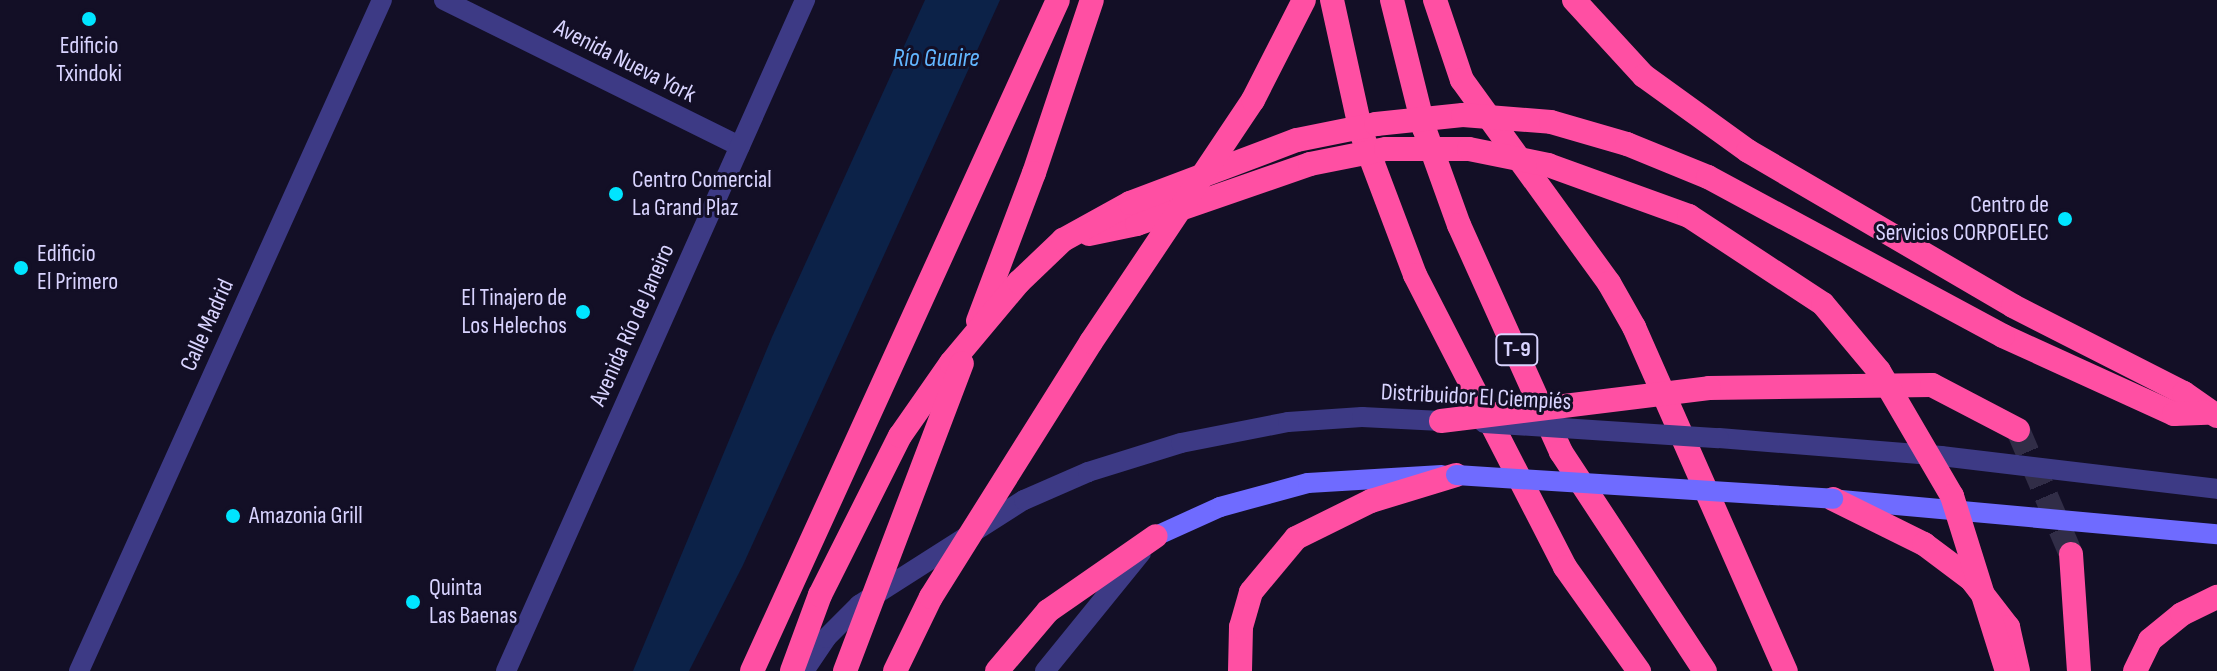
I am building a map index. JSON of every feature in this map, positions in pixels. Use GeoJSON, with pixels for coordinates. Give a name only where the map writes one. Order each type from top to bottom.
{"type":"FeatureCollection","features":[{"type":"Feature","properties":{"kind":"highway"},"geometry":{"type":"LineString","coordinates":[[752,671],[1058,0]]}},
{"type":"Feature","properties":{"kind":"highway"},"geometry":{"type":"LineString","coordinates":[[845,671],[1034,173],[1092,0]]}},
{"type":"Feature","properties":{"kind":"highway"},"geometry":{"type":"LineString","coordinates":[[895,671],[931,597],[1091,342],[1253,100],[1304,0]]}},
{"type":"Feature","properties":{"kind":"highway","name":"T-9"},"geometry":{"type":"LineString","coordinates":[[1332,0],[1361,132],[1388,209],[1443,333],[1565,567],[1639,671]]}},
{"type":"Feature","properties":{"kind":"highway","name":"T-9"},"geometry":{"type":"LineString","coordinates":[[1392,0],[1424,128],[1459,225],[1561,452],[1705,671]]}},
{"type":"Feature","properties":{"kind":"highway"},"geometry":{"type":"LineString","coordinates":[[1435,0],[1462,80],[1609,283],[1634,327],[1786,671]]}},
{"type":"Feature","properties":{"kind":"highway"},"geometry":{"type":"LineString","coordinates":[[1574,0],[1644,76],[1748,151],[2013,306],[2184,393],[2212,414]]}},
{"type":"Feature","properties":{"kind":"highway"},"geometry":{"type":"LineString","coordinates":[[792,671],[820,595],[900,436],[951,363],[1019,282],[1063,240],[1130,203],[1297,140],[1376,124],[1463,115],[1551,122],[1627,144],[1708,177],[2003,336],[2174,414],[2212,414]]}},
{"type":"Feature","properties":{"kind":"highway"},"geometry":{"type":"LineString","coordinates":[[1063,240],[1137,224],[1310,164],[1386,149],[1469,149],[1548,165],[1689,216],[1823,304],[1879,371],[1952,496],[2007,671]]}},
{"type":"Feature","properties":{"kind":"highway"},"geometry":{"type":"LineString","coordinates":[[1441,421],[1709,388],[1932,385],[2018,430]]}},
{"type":"Feature","properties":{"kind":"highway"},"geometry":{"type":"LineString","coordinates":[[1240,671],[1240,639],[1251,592],[1296,538],[1371,501],[1456,475]]}},
{"type":"Feature","properties":{"kind":"highway"},"geometry":{"type":"LineString","coordinates":[[1833,499],[1924,544],[1971,579],[2008,627],[2018,671]]}},
{"type":"Feature","properties":{"kind":"highway"},"geometry":{"type":"LineString","coordinates":[[997,671],[1048,611],[1156,536]]}},
{"type":"Feature","properties":{"kind":"highway"},"geometry":{"type":"LineString","coordinates":[[2071,554],[2079,671]]}},
{"type":"Feature","properties":{"kind":"highway"},"geometry":{"type":"LineString","coordinates":[[1565,567],[1621,671]]}},
{"type":"Feature","properties":{"kind":"highway"},"geometry":{"type":"LineString","coordinates":[[2135,671],[2150,640],[2182,614],[2217,597]]}},
{"type":"Feature","properties":{"kind":"main road"},"geometry":{"type":"LineString","coordinates":[[1156,536],[1220,507],[1308,483],[1456,475],[1833,499],[2217,534]]}},
{"type":"Feature","properties":{"kind":"street","name":"Calle Madrid"},"geometry":{"type":"LineString","coordinates":[[79,671],[382,0]]}},
{"type":"Feature","properties":{"kind":"street","name":"Avenida Nueva York"},"geometry":{"type":"LineString","coordinates":[[444,0],[740,146]]}},
{"type":"Feature","properties":{"kind":"street","name":"Avenida Río de Janeiro"},"geometry":{"type":"LineString","coordinates":[[506,671],[805,0]]}},
{"type":"Feature","properties":{"kind":"street","name":"Distribuidor El Ciempiés"},"geometry":{"type":"LineString","coordinates":[[804,671],[826,638],[859,605],[1024,500],[1088,472],[1181,443],[1288,422],[1362,417],[1719,438],[1941,456],[2217,489]]}},
{"type":"Feature","properties":{"kind":"street"},"geometry":{"type":"LineString","coordinates":[[1045,671],[1156,536]]}},
{"type":"Feature","properties":{"kind":"water","name":"Río Guaire"},"geometry":{"type":"Polygon","coordinates":[[[925,0],[1000,0],[743,565],[689,671],[633,671],[772,337],[925,0]]]}},
{"type":"Feature","properties":{"kind":"tunnel"},"geometry":{"type":"LineString","coordinates":[[2018,430],[2071,554]]}},
{"type":"Feature","properties":{"kind":"place","name":"Edificio Txindoki"},"geometry":{"type":"Point","coordinates":[89,19]}},
{"type":"Feature","properties":{"kind":"place","name":"Centro Comercial La Grand Plaz"},"geometry":{"type":"Point","coordinates":[616,194]}},
{"type":"Feature","properties":{"kind":"place","name":"Centro de Servicios CORPOELEC"},"geometry":{"type":"Point","coordinates":[2065,219]}},
{"type":"Feature","properties":{"kind":"place","name":"Edificio El Primero"},"geometry":{"type":"Point","coordinates":[21,268]}},
{"type":"Feature","properties":{"kind":"place","name":"El Tinajero de Los Helechos"},"geometry":{"type":"Point","coordinates":[583,312]}},
{"type":"Feature","properties":{"kind":"place","name":"Amazonia Grill"},"geometry":{"type":"Point","coordinates":[233,516]}},
{"type":"Feature","properties":{"kind":"place","name":"Quinta Las Baenas"},"geometry":{"type":"Point","coordinates":[413,602]}}]}
